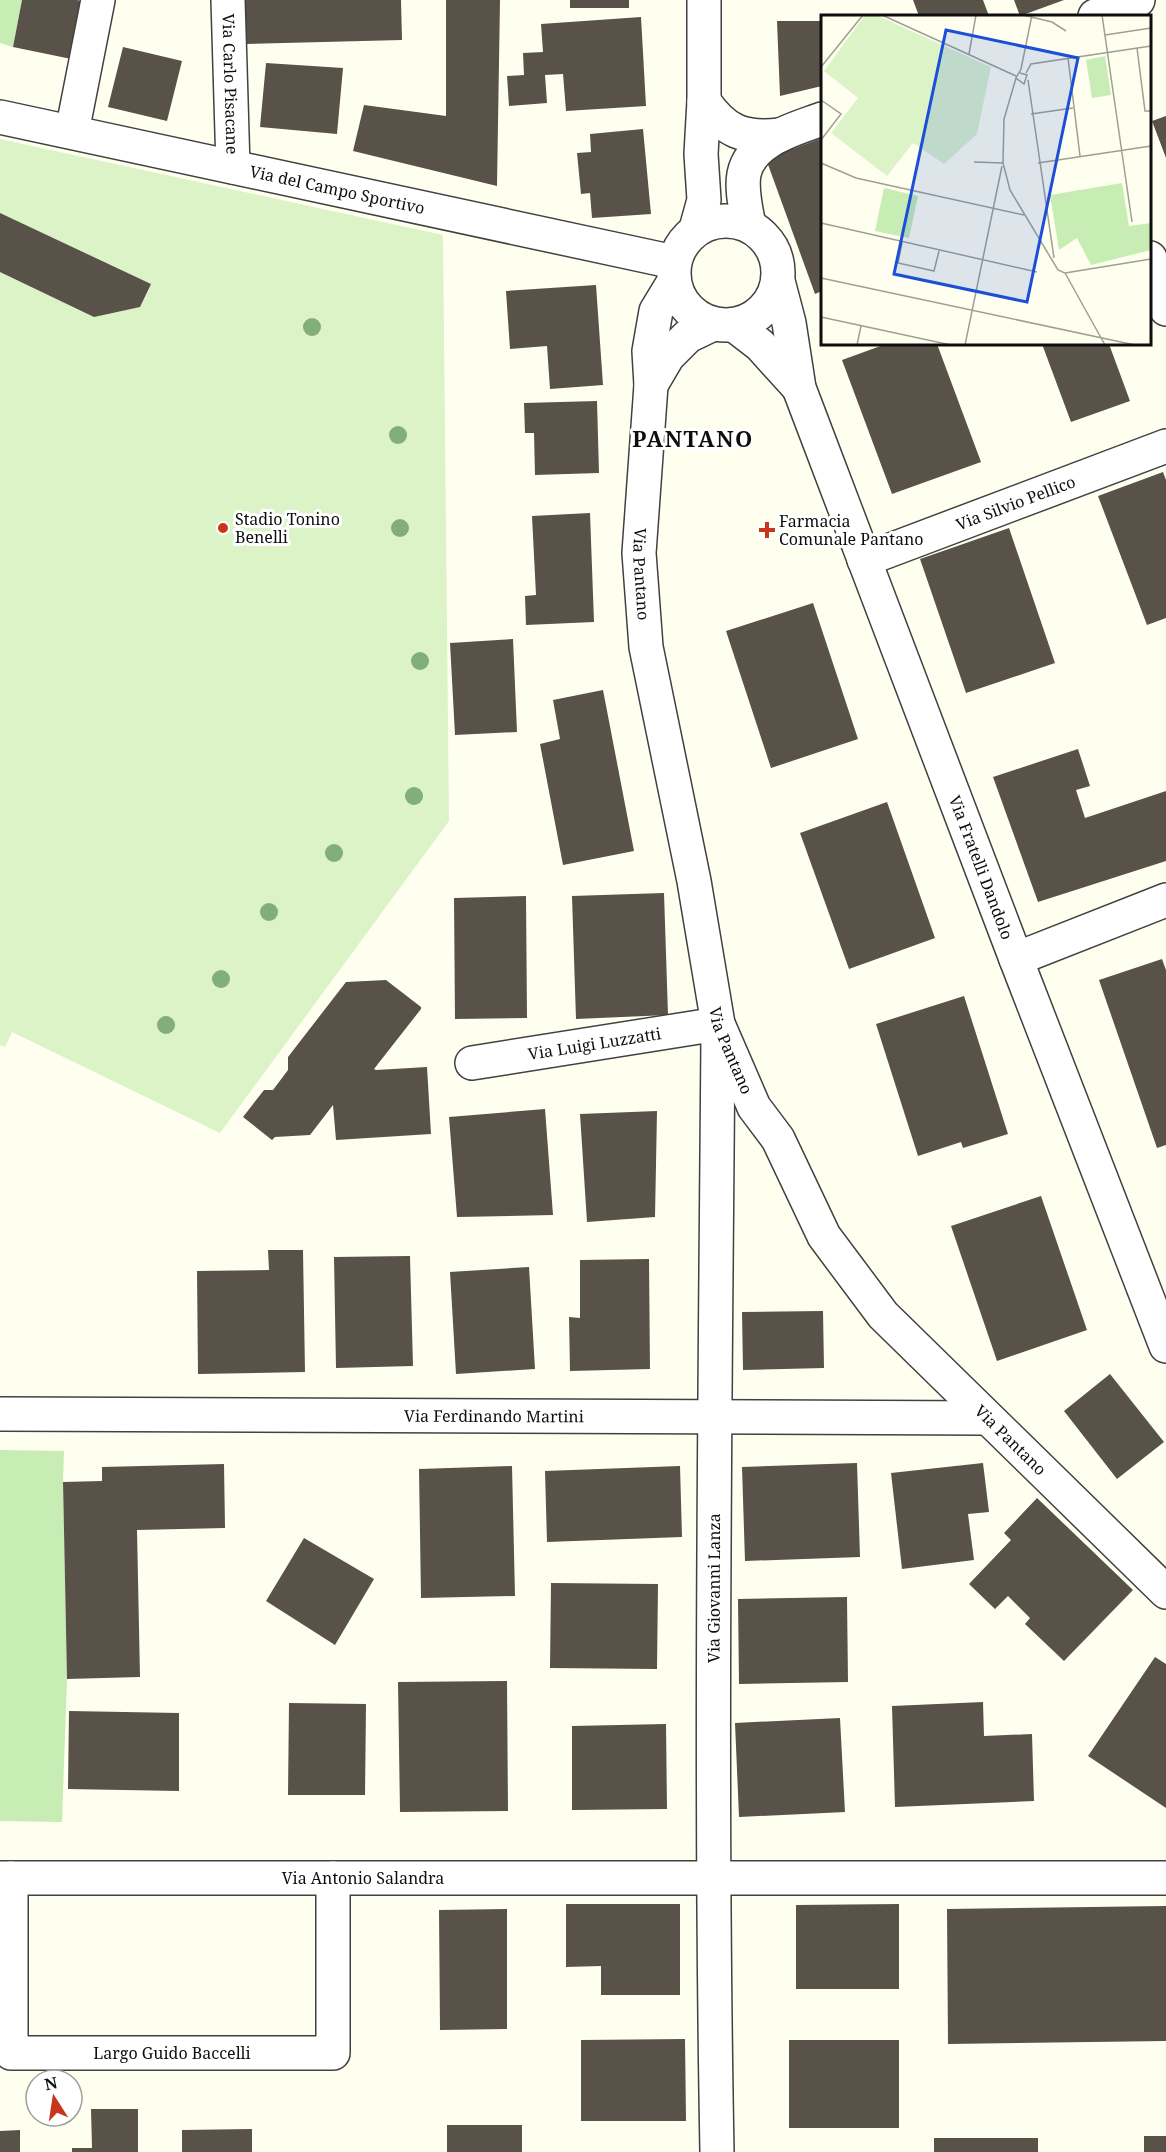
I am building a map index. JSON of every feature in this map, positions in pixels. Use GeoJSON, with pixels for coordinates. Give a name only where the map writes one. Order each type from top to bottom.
{"type":"FeatureCollection","features":[{"type":"Feature","properties":{"kind":"street"},"geometry":{"type":"LineString","coordinates":[[72,132],[98,0]]}},
{"type":"Feature","properties":{"kind":"street","name":"Via Carlo Pisacane"},"geometry":{"type":"LineString","coordinates":[[228,0],[233,167]]}},
{"type":"Feature","properties":{"kind":"street"},"geometry":{"type":"LineString","coordinates":[[696,229],[704,200],[700,154],[704,101],[704,0]]}},
{"type":"Feature","properties":{"kind":"street"},"geometry":{"type":"LineString","coordinates":[[1098,15],[1138,0]]}},
{"type":"Feature","properties":{"kind":"street"},"geometry":{"type":"LineString","coordinates":[[704,101],[716,118],[740,134],[759,138],[780,135],[821,119]]}},
{"type":"Feature","properties":{"kind":"street","name":"Via del Campo Sportivo"},"geometry":{"type":"LineString","coordinates":[[0,117],[233,167],[674,272]]}},
{"type":"Feature","properties":{"kind":"street"},"geometry":{"type":"LineString","coordinates":[[749,226],[744,200],[744,173],[755,152],[780,135]]}},
{"type":"Feature","properties":{"kind":"street"},"geometry":{"type":"LineString","coordinates":[[732,220],[749,226],[767,239],[777,259],[778,282],[770,302],[754,318],[724,325],[695,316],[681,302],[674,272],[682,243],[696,229],[714,222],[732,220]]}},
{"type":"Feature","properties":{"kind":"street"},"geometry":{"type":"LineString","coordinates":[[1151,264],[1166,309]]}},
{"type":"Feature","properties":{"kind":"street","name":"Via Pantano"},"geometry":{"type":"LineString","coordinates":[[674,272],[656,311],[649,351],[651,385],[639,553],[646,647],[694,881],[718,1024],[754,1107],[778,1139],[824,1236],[883,1315],[987,1419],[1159,1582]]}},
{"type":"Feature","properties":{"kind":"street","name":"Via Fratelli Dandolo"},"geometry":{"type":"LineString","coordinates":[[778,282],[789,323],[799,388],[1166,1346]]}},
{"type":"Feature","properties":{"kind":"street","name":"Via Pantano"},"geometry":{"type":"LineString","coordinates":[[651,385],[668,356],[688,336],[724,325]]}},
{"type":"Feature","properties":{"kind":"street","name":"Via Fratelli Dandolo"},"geometry":{"type":"LineString","coordinates":[[724,325],[760,345],[799,388]]}},
{"type":"Feature","properties":{"kind":"street","name":"Via Silvio Pellico"},"geometry":{"type":"LineString","coordinates":[[864,560],[1166,446]]}},
{"type":"Feature","properties":{"kind":"street"},"geometry":{"type":"LineString","coordinates":[[1016,959],[1166,900]]}},
{"type":"Feature","properties":{"kind":"street","name":"Via Luigi Luzzatti"},"geometry":{"type":"LineString","coordinates":[[471,1063],[718,1024]]}},
{"type":"Feature","properties":{"kind":"street","name":"Via Giovanni Lanza"},"geometry":{"type":"LineString","coordinates":[[717,2152],[714,1878],[718,1024]]}},
{"type":"Feature","properties":{"kind":"street","name":"Via Ferdinando Martini"},"geometry":{"type":"LineString","coordinates":[[0,1414],[987,1419]]}},
{"type":"Feature","properties":{"kind":"street","name":"Via Antonio Salandra"},"geometry":{"type":"LineString","coordinates":[[5,1878],[1166,1878]]}},
{"type":"Feature","properties":{"kind":"street","name":"Largo Guido Baccelli"},"geometry":{"type":"LineString","coordinates":[[5,1878],[11,2053],[333,2053],[333,1878]]}},
{"type":"Feature","properties":{"kind":"green space"},"geometry":{"type":"Polygon","coordinates":[[[0,0],[22,0],[13,47],[0,43],[0,0]]]}},
{"type":"Feature","properties":{"kind":"green space","name":"Stadio Tonino Benelli"},"geometry":{"type":"Polygon","coordinates":[[[0,139],[443,235],[449,821],[220,1133],[12,1032],[5,1047],[0,1045],[0,139]]]}},
{"type":"Feature","properties":{"kind":"green space"},"geometry":{"type":"Polygon","coordinates":[[[0,1450],[64,1451],[67,1679],[62,1822],[0,1821],[0,1450]]]}},
{"type":"Feature","properties":{"kind":"building"},"geometry":{"type":"Polygon","coordinates":[[[22,0],[77,0],[93,3],[81,61],[13,47],[22,0]]]}},
{"type":"Feature","properties":{"kind":"building"},"geometry":{"type":"Polygon","coordinates":[[[245,0],[401,0],[402,40],[246,44],[245,0]]]}},
{"type":"Feature","properties":{"kind":"building"},"geometry":{"type":"Polygon","coordinates":[[[446,0],[500,0],[497,186],[353,151],[364,105],[446,116],[446,0]]]}},
{"type":"Feature","properties":{"kind":"building"},"geometry":{"type":"Polygon","coordinates":[[[570,0],[629,0],[629,8],[570,8],[570,0]]]}},
{"type":"Feature","properties":{"kind":"building"},"geometry":{"type":"Polygon","coordinates":[[[913,0],[983,0],[989,15],[919,15],[913,0]]]}},
{"type":"Feature","properties":{"kind":"building"},"geometry":{"type":"Polygon","coordinates":[[[1014,0],[1064,0],[1023,15],[1020,15],[1014,0]]]}},
{"type":"Feature","properties":{"kind":"building"},"geometry":{"type":"Polygon","coordinates":[[[641,17],[646,106],[566,111],[563,74],[545,75],[547,103],[509,106],[507,76],[524,75],[523,53],[543,52],[541,24],[641,17]]]}},
{"type":"Feature","properties":{"kind":"building"},"geometry":{"type":"Polygon","coordinates":[[[777,21],[821,21],[821,86],[780,96],[777,21]]]}},
{"type":"Feature","properties":{"kind":"building"},"geometry":{"type":"Polygon","coordinates":[[[123,47],[182,61],[167,121],[108,107],[123,47]]]}},
{"type":"Feature","properties":{"kind":"building"},"geometry":{"type":"Polygon","coordinates":[[[266,63],[343,68],[337,134],[260,127],[266,63]]]}},
{"type":"Feature","properties":{"kind":"building"},"geometry":{"type":"Polygon","coordinates":[[[1166,116],[1166,158],[1152,121],[1166,116]]]}},
{"type":"Feature","properties":{"kind":"building"},"geometry":{"type":"Polygon","coordinates":[[[643,129],[651,214],[592,218],[590,193],[581,194],[577,153],[591,152],[590,134],[643,129]]]}},
{"type":"Feature","properties":{"kind":"building"},"geometry":{"type":"Polygon","coordinates":[[[821,138],[821,291],[815,294],[766,159],[821,138]]]}},
{"type":"Feature","properties":{"kind":"building"},"geometry":{"type":"Polygon","coordinates":[[[0,213],[151,284],[140,307],[94,317],[0,272],[0,213]]]}},
{"type":"Feature","properties":{"kind":"building"},"geometry":{"type":"Polygon","coordinates":[[[596,285],[603,385],[550,389],[547,346],[510,349],[506,291],[596,285]]]}},
{"type":"Feature","properties":{"kind":"building"},"geometry":{"type":"Polygon","coordinates":[[[883,345],[937,345],[981,462],[892,494],[842,360],[883,345]]]}},
{"type":"Feature","properties":{"kind":"building"},"geometry":{"type":"Polygon","coordinates":[[[1042,345],[1109,345],[1130,401],[1071,422],[1042,345]]]}},
{"type":"Feature","properties":{"kind":"building"},"geometry":{"type":"Polygon","coordinates":[[[597,401],[599,473],[535,475],[534,433],[525,433],[524,403],[597,401]]]}},
{"type":"Feature","properties":{"kind":"building"},"geometry":{"type":"Polygon","coordinates":[[[1163,472],[1166,480],[1166,618],[1147,625],[1098,496],[1163,472]]]}},
{"type":"Feature","properties":{"kind":"building"},"geometry":{"type":"Polygon","coordinates":[[[590,513],[594,622],[526,625],[525,596],[536,595],[532,516],[590,513]]]}},
{"type":"Feature","properties":{"kind":"building"},"geometry":{"type":"Polygon","coordinates":[[[1009,528],[1055,663],[966,693],[920,559],[1009,528]]]}},
{"type":"Feature","properties":{"kind":"building"},"geometry":{"type":"Polygon","coordinates":[[[813,603],[858,739],[771,768],[726,631],[813,603]]]}},
{"type":"Feature","properties":{"kind":"building"},"geometry":{"type":"Polygon","coordinates":[[[513,639],[517,732],[455,735],[450,643],[513,639]]]}},
{"type":"Feature","properties":{"kind":"building"},"geometry":{"type":"Polygon","coordinates":[[[603,690],[634,851],[563,865],[540,744],[560,739],[553,700],[603,690]]]}},
{"type":"Feature","properties":{"kind":"building"},"geometry":{"type":"Polygon","coordinates":[[[1078,749],[1090,786],[1076,790],[1085,818],[1166,791],[1166,861],[1038,902],[993,777],[1078,749]]]}},
{"type":"Feature","properties":{"kind":"building"},"geometry":{"type":"Polygon","coordinates":[[[887,802],[935,938],[849,969],[800,833],[887,802]]]}},
{"type":"Feature","properties":{"kind":"building"},"geometry":{"type":"Polygon","coordinates":[[[664,893],[668,1015],[576,1019],[572,896],[664,893]]]}},
{"type":"Feature","properties":{"kind":"building"},"geometry":{"type":"Polygon","coordinates":[[[526,896],[527,1018],[455,1019],[454,898],[526,896]]]}},
{"type":"Feature","properties":{"kind":"building"},"geometry":{"type":"Polygon","coordinates":[[[1162,959],[1166,970],[1166,1145],[1157,1148],[1099,980],[1162,959]]]}},
{"type":"Feature","properties":{"kind":"building"},"geometry":{"type":"Polygon","coordinates":[[[386,980],[421,1009],[374,1069],[427,1067],[431,1134],[336,1140],[333,1105],[310,1135],[275,1137],[272,1140],[243,1117],[264,1090],[273,1090],[288,1070],[288,1057],[346,982],[386,980]]]}},
{"type":"Feature","properties":{"kind":"building"},"geometry":{"type":"Polygon","coordinates":[[[964,996],[1008,1134],[963,1148],[961,1142],[918,1156],[876,1024],[964,996]]]}},
{"type":"Feature","properties":{"kind":"building"},"geometry":{"type":"Polygon","coordinates":[[[545,1109],[553,1215],[457,1217],[449,1117],[545,1109]]]}},
{"type":"Feature","properties":{"kind":"building"},"geometry":{"type":"Polygon","coordinates":[[[657,1111],[655,1217],[587,1222],[580,1114],[657,1111]]]}},
{"type":"Feature","properties":{"kind":"building"},"geometry":{"type":"Polygon","coordinates":[[[1041,1196],[1087,1330],[997,1361],[951,1226],[1041,1196]]]}},
{"type":"Feature","properties":{"kind":"building"},"geometry":{"type":"Polygon","coordinates":[[[268,1250],[303,1250],[305,1372],[198,1374],[197,1271],[269,1270],[268,1250]]]}},
{"type":"Feature","properties":{"kind":"building"},"geometry":{"type":"Polygon","coordinates":[[[410,1256],[413,1366],[336,1368],[334,1257],[410,1256]]]}},
{"type":"Feature","properties":{"kind":"building"},"geometry":{"type":"Polygon","coordinates":[[[649,1259],[650,1369],[570,1371],[569,1317],[580,1318],[580,1260],[649,1259]]]}},
{"type":"Feature","properties":{"kind":"building"},"geometry":{"type":"Polygon","coordinates":[[[529,1267],[535,1369],[456,1374],[450,1272],[529,1267]]]}},
{"type":"Feature","properties":{"kind":"building"},"geometry":{"type":"Polygon","coordinates":[[[823,1311],[824,1368],[743,1370],[742,1312],[823,1311]]]}},
{"type":"Feature","properties":{"kind":"building"},"geometry":{"type":"Polygon","coordinates":[[[1110,1374],[1164,1442],[1117,1479],[1064,1411],[1110,1374]]]}},
{"type":"Feature","properties":{"kind":"building"},"geometry":{"type":"Polygon","coordinates":[[[857,1463],[860,1557],[745,1561],[742,1467],[857,1463]]]}},
{"type":"Feature","properties":{"kind":"building"},"geometry":{"type":"Polygon","coordinates":[[[983,1463],[989,1512],[968,1514],[974,1560],[902,1569],[891,1473],[983,1463]]]}},
{"type":"Feature","properties":{"kind":"building"},"geometry":{"type":"Polygon","coordinates":[[[224,1464],[225,1528],[137,1530],[140,1677],[67,1679],[63,1482],[102,1481],[102,1467],[224,1464]]]}},
{"type":"Feature","properties":{"kind":"building"},"geometry":{"type":"Polygon","coordinates":[[[512,1466],[515,1596],[421,1598],[419,1469],[512,1466]]]}},
{"type":"Feature","properties":{"kind":"building"},"geometry":{"type":"Polygon","coordinates":[[[680,1466],[682,1537],[547,1542],[545,1471],[680,1466]]]}},
{"type":"Feature","properties":{"kind":"building"},"geometry":{"type":"Polygon","coordinates":[[[1037,1498],[1133,1590],[1064,1661],[1025,1624],[1030,1618],[1008,1596],[995,1609],[969,1584],[1011,1540],[1004,1533],[1037,1498]]]}},
{"type":"Feature","properties":{"kind":"building"},"geometry":{"type":"Polygon","coordinates":[[[304,1538],[374,1579],[335,1645],[266,1601],[304,1538]]]}},
{"type":"Feature","properties":{"kind":"building"},"geometry":{"type":"Polygon","coordinates":[[[551,1583],[658,1584],[657,1669],[550,1668],[551,1583]]]}},
{"type":"Feature","properties":{"kind":"building"},"geometry":{"type":"Polygon","coordinates":[[[847,1597],[848,1682],[739,1684],[738,1599],[847,1597]]]}},
{"type":"Feature","properties":{"kind":"building"},"geometry":{"type":"Polygon","coordinates":[[[1155,1657],[1166,1664],[1166,1808],[1088,1756],[1155,1657]]]}},
{"type":"Feature","properties":{"kind":"building"},"geometry":{"type":"Polygon","coordinates":[[[507,1681],[508,1811],[400,1812],[398,1682],[507,1681]]]}},
{"type":"Feature","properties":{"kind":"building"},"geometry":{"type":"Polygon","coordinates":[[[983,1702],[984,1736],[1032,1734],[1034,1801],[895,1807],[892,1706],[983,1702]]]}},
{"type":"Feature","properties":{"kind":"building"},"geometry":{"type":"Polygon","coordinates":[[[289,1703],[366,1704],[365,1795],[288,1795],[289,1703]]]}},
{"type":"Feature","properties":{"kind":"building"},"geometry":{"type":"Polygon","coordinates":[[[69,1711],[179,1713],[179,1791],[68,1789],[69,1711]]]}},
{"type":"Feature","properties":{"kind":"building"},"geometry":{"type":"Polygon","coordinates":[[[840,1718],[845,1812],[739,1817],[735,1723],[840,1718]]]}},
{"type":"Feature","properties":{"kind":"building"},"geometry":{"type":"Polygon","coordinates":[[[666,1724],[667,1809],[572,1810],[572,1726],[666,1724]]]}},
{"type":"Feature","properties":{"kind":"building"},"geometry":{"type":"Polygon","coordinates":[[[566,1904],[680,1904],[680,1995],[601,1995],[601,1966],[566,1967],[566,1904]]]}},
{"type":"Feature","properties":{"kind":"building"},"geometry":{"type":"Polygon","coordinates":[[[899,1904],[899,1989],[796,1989],[796,1905],[899,1904]]]}},
{"type":"Feature","properties":{"kind":"building"},"geometry":{"type":"Polygon","coordinates":[[[1166,1906],[1166,2041],[948,2044],[947,1909],[1166,1906]]]}},
{"type":"Feature","properties":{"kind":"building"},"geometry":{"type":"Polygon","coordinates":[[[507,1909],[507,2029],[440,2030],[439,1910],[507,1909]]]}},
{"type":"Feature","properties":{"kind":"building"},"geometry":{"type":"Polygon","coordinates":[[[685,2039],[686,2121],[581,2121],[581,2040],[685,2039]]]}},
{"type":"Feature","properties":{"kind":"building"},"geometry":{"type":"Polygon","coordinates":[[[789,2040],[899,2040],[899,2128],[789,2128],[789,2040]]]}},
{"type":"Feature","properties":{"kind":"building"},"geometry":{"type":"Polygon","coordinates":[[[91,2109],[138,2109],[138,2152],[72,2152],[72,2148],[92,2148],[91,2109]]]}},
{"type":"Feature","properties":{"kind":"building"},"geometry":{"type":"Polygon","coordinates":[[[447,2125],[522,2125],[522,2152],[447,2152],[447,2125]]]}},
{"type":"Feature","properties":{"kind":"building"},"geometry":{"type":"Polygon","coordinates":[[[252,2129],[252,2152],[182,2152],[182,2130],[252,2129]]]}},
{"type":"Feature","properties":{"kind":"building"},"geometry":{"type":"Polygon","coordinates":[[[20,2130],[20,2152],[0,2152],[0,2131],[20,2130]]]}},
{"type":"Feature","properties":{"kind":"building"},"geometry":{"type":"Polygon","coordinates":[[[1144,2136],[1166,2136],[1166,2152],[1144,2152],[1144,2136]]]}},
{"type":"Feature","properties":{"kind":"building"},"geometry":{"type":"Polygon","coordinates":[[[934,2138],[1038,2138],[1038,2152],[934,2152],[934,2138]]]}},
{"type":"Feature","properties":{"kind":"place","name":"Stadio Tonino Benelli"},"geometry":{"type":"Point","coordinates":[223,528]}},
{"type":"Feature","properties":{"kind":"place","name":"Farmacia Comunale Pantano"},"geometry":{"type":"Point","coordinates":[767,530]}},
{"type":"Feature","properties":{"kind":"district","name":"PANTANO"},"geometry":{"type":"Point","coordinates":[693,439]}}]}
